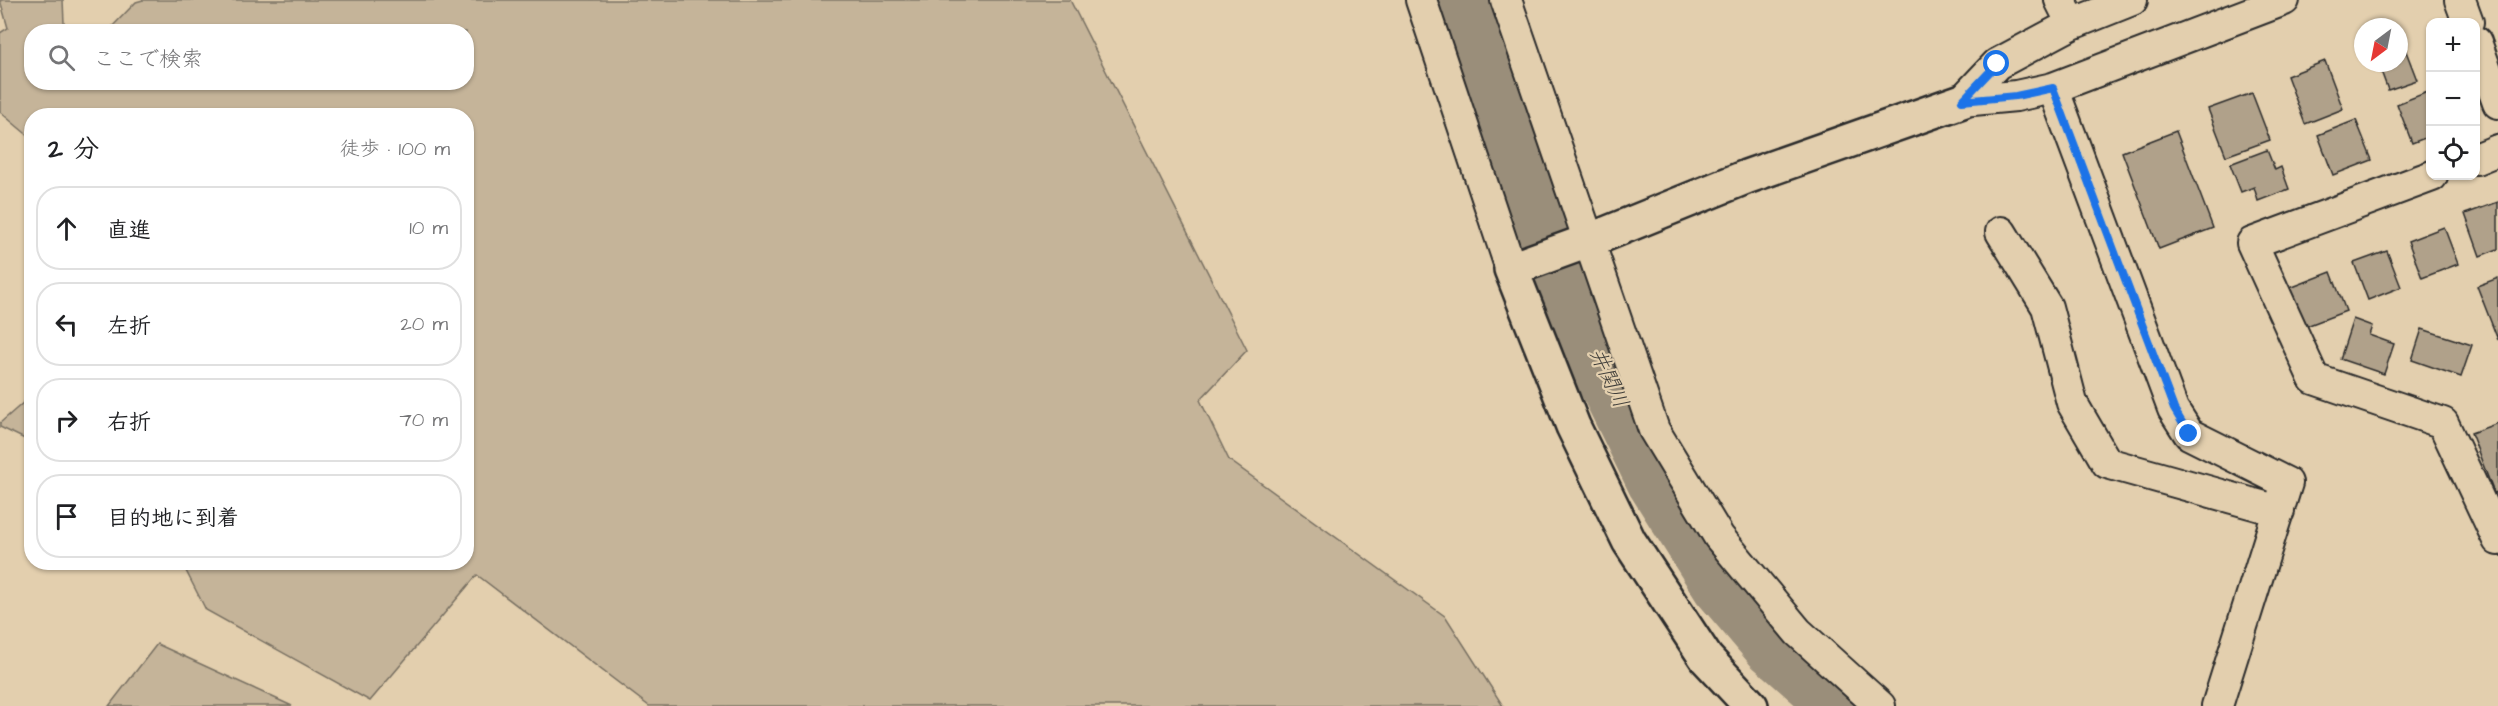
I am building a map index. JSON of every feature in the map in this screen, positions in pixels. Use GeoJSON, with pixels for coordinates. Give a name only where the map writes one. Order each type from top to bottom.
{"type":"FeatureCollection","features":[{"type":"Feature","properties":{"kind":"street"},"geometry":{"type":"LineString","coordinates":[[1421,0],[1511,269],[1573,426],[1629,541],[1706,658],[1750,706]]}},
{"type":"Feature","properties":{"kind":"street"},"geometry":{"type":"LineString","coordinates":[[1506,0],[1654,430],[1719,537],[1798,632],[1880,706]]}},
{"type":"Feature","properties":{"kind":"street"},"geometry":{"type":"LineString","coordinates":[[1962,101],[1997,64],[2066,12],[2132,0]]}},
{"type":"Feature","properties":{"kind":"street"},"geometry":{"type":"LineString","coordinates":[[1511,269],[1588,241],[1746,177],[1962,101],[2016,96],[2053,88],[2284,0]]}},
{"type":"Feature","properties":{"kind":"street"},"geometry":{"type":"LineString","coordinates":[[2460,0],[2467,18]]}},
{"type":"Feature","properties":{"kind":"street"},"geometry":{"type":"LineString","coordinates":[[2480,55],[2498,103]]}},
{"type":"Feature","properties":{"kind":"street"},"geometry":{"type":"LineString","coordinates":[[2053,88],[2174,409],[2189,434],[2287,483],[2217,706]]}},
{"type":"Feature","properties":{"kind":"street"},"geometry":{"type":"LineString","coordinates":[[2480,157],[2498,150]]}},
{"type":"Feature","properties":{"kind":"street"},"geometry":{"type":"LineString","coordinates":[[2426,178],[2252,243],[2314,379],[2443,423],[2498,540]]}},
{"type":"Feature","properties":{"kind":"street"},"geometry":{"type":"LineString","coordinates":[[2001,232],[2047,307],[2072,403],[2107,463],[2279,510]]}},
{"type":"Feature","properties":{"kind":"shaded area"},"geometry":{"type":"Polygon","coordinates":[[[0,0],[63,0],[65,24],[24,24],[24,90],[474,90],[474,24],[115,24],[136,2],[143,0],[1070,0],[1247,350],[1200,400],[1229,460],[1446,617],[1503,706],[649,706],[477,575],[370,701],[206,610],[186,570],[474,570],[474,108],[24,108],[24,132],[0,112],[0,33],[8,28],[0,0]]]}},
{"type":"Feature","properties":{"kind":"shaded area"},"geometry":{"type":"Polygon","coordinates":[[[24,402],[24,439],[0,427],[0,423],[24,402]]]}},
{"type":"Feature","properties":{"kind":"shaded area"},"geometry":{"type":"Polygon","coordinates":[[[157,644],[292,706],[109,706],[157,644]]]}},
{"type":"Feature","properties":{"kind":"building"},"geometry":{"type":"Polygon","coordinates":[[[2408,56],[2417,80],[2388,90],[2381,72],[2408,72],[2408,56]]]}},
{"type":"Feature","properties":{"kind":"building"},"geometry":{"type":"Polygon","coordinates":[[[2325,61],[2343,109],[2305,124],[2287,76],[2325,61]]]}},
{"type":"Feature","properties":{"kind":"building"},"geometry":{"type":"Polygon","coordinates":[[[2252,93],[2270,140],[2226,156],[2208,109],[2252,93]]]}},
{"type":"Feature","properties":{"kind":"building"},"geometry":{"type":"Polygon","coordinates":[[[2426,93],[2426,138],[2412,143],[2397,104],[2426,93]]]}},
{"type":"Feature","properties":{"kind":"building"},"geometry":{"type":"Polygon","coordinates":[[[2356,120],[2372,160],[2333,175],[2318,135],[2356,120]]]}},
{"type":"Feature","properties":{"kind":"building"},"geometry":{"type":"Polygon","coordinates":[[[2176,131],[2213,228],[2159,249],[2122,152],[2176,131]]]}},
{"type":"Feature","properties":{"kind":"building"},"geometry":{"type":"Polygon","coordinates":[[[2267,150],[2275,170],[2281,167],[2289,189],[2258,201],[2254,187],[2241,192],[2230,164],[2267,150]]]}},
{"type":"Feature","properties":{"kind":"building"},"geometry":{"type":"Polygon","coordinates":[[[2498,202],[2498,249],[2480,256],[2465,214],[2498,202]]]}},
{"type":"Feature","properties":{"kind":"building"},"geometry":{"type":"Polygon","coordinates":[[[2444,227],[2458,264],[2422,278],[2408,241],[2444,227]]]}},
{"type":"Feature","properties":{"kind":"building"},"geometry":{"type":"Polygon","coordinates":[[[2387,251],[2401,287],[2368,300],[2354,263],[2387,251]]]}},
{"type":"Feature","properties":{"kind":"building"},"geometry":{"type":"Polygon","coordinates":[[[2331,272],[2346,311],[2304,327],[2290,288],[2331,272]]]}},
{"type":"Feature","properties":{"kind":"building"},"geometry":{"type":"Polygon","coordinates":[[[2498,278],[2498,340],[2477,286],[2498,278]]]}},
{"type":"Feature","properties":{"kind":"building"},"geometry":{"type":"Polygon","coordinates":[[[2353,319],[2372,326],[2369,335],[2394,344],[2384,374],[2340,359],[2353,319]]]}},
{"type":"Feature","properties":{"kind":"building"},"geometry":{"type":"Polygon","coordinates":[[[2422,329],[2472,345],[2461,377],[2412,360],[2422,329]]]}},
{"type":"Feature","properties":{"kind":"building"},"geometry":{"type":"Polygon","coordinates":[[[2498,423],[2498,492],[2494,493],[2471,433],[2498,423]]]}},
{"type":"Feature","properties":{"kind":"waterway","name":"井関川"},"geometry":{"type":"LineString","coordinates":[[1459,0],[1599,360],[1658,480],[1723,584],[1773,643],[1844,706]]}},
{"type":"Feature","properties":{"kind":"route"},"geometry":{"type":"LineString","coordinates":[[1997,64],[1962,101],[2016,96],[2053,88],[2174,409],[2189,434]]}}]}
